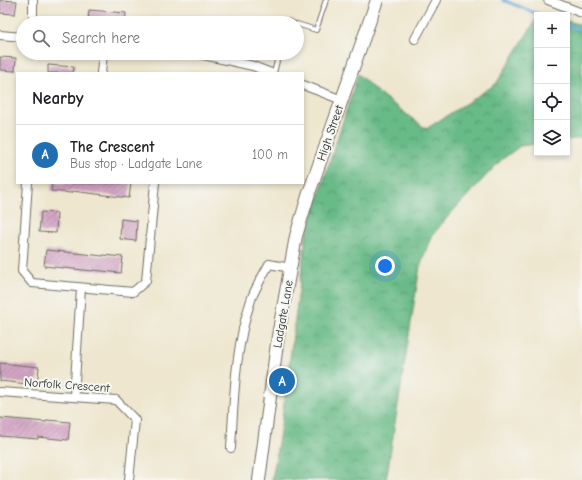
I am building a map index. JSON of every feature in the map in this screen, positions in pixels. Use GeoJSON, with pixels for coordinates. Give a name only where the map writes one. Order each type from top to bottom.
{"type":"FeatureCollection","features":[{"type":"Feature","properties":{"kind":"main road","name":"High Street"},"geometry":{"type":"LineString","coordinates":[[291,268],[296,236],[309,193],[377,0]]}},
{"type":"Feature","properties":{"kind":"main road","name":"Ladgate Lane"},"geometry":{"type":"LineString","coordinates":[[259,480],[278,336],[291,268]]}},
{"type":"Feature","properties":{"kind":"street"},"geometry":{"type":"LineString","coordinates":[[32,16],[33,0]]}},
{"type":"Feature","properties":{"kind":"street"},"geometry":{"type":"LineString","coordinates":[[415,39],[436,0]]}},
{"type":"Feature","properties":{"kind":"street"},"geometry":{"type":"LineString","coordinates":[[548,0],[582,13]]}},
{"type":"Feature","properties":{"kind":"street"},"geometry":{"type":"LineString","coordinates":[[0,35],[16,36]]}},
{"type":"Feature","properties":{"kind":"street"},"geometry":{"type":"LineString","coordinates":[[101,72],[102,60]]}},
{"type":"Feature","properties":{"kind":"street"},"geometry":{"type":"LineString","coordinates":[[226,60],[252,66],[268,72]]}},
{"type":"Feature","properties":{"kind":"street"},"geometry":{"type":"LineString","coordinates":[[304,85],[342,100]]}},
{"type":"Feature","properties":{"kind":"street"},"geometry":{"type":"LineString","coordinates":[[28,184],[22,271],[32,283],[133,292],[146,281],[155,184]]}},
{"type":"Feature","properties":{"kind":"street"},"geometry":{"type":"LineString","coordinates":[[231,448],[234,397],[240,339],[252,299],[269,264],[291,268]]}},
{"type":"Feature","properties":{"kind":"street"},"geometry":{"type":"LineString","coordinates":[[74,397],[81,288]]}},
{"type":"Feature","properties":{"kind":"street","name":"Norfolk Crescent"},"geometry":{"type":"LineString","coordinates":[[0,392],[116,400],[135,420],[129,480]]}},
{"type":"Feature","properties":{"kind":"lane"},"geometry":{"type":"LineString","coordinates":[[304,26],[316,30],[326,0]]}},
{"type":"Feature","properties":{"kind":"lane"},"geometry":{"type":"LineString","coordinates":[[274,72],[277,60]]}},
{"type":"Feature","properties":{"kind":"green space"},"geometry":{"type":"Polygon","coordinates":[[[570,22],[582,25],[582,138],[570,140],[570,22]]]}},
{"type":"Feature","properties":{"kind":"green space"},"geometry":{"type":"Polygon","coordinates":[[[534,23],[534,144],[520,146],[500,161],[451,213],[431,237],[420,266],[386,480],[272,480],[282,419],[306,236],[358,74],[376,91],[426,129],[496,84],[534,23]]]}},
{"type":"Feature","properties":{"kind":"building"},"geometry":{"type":"Polygon","coordinates":[[[0,0],[17,1],[15,14],[0,13],[0,0]]]}},
{"type":"Feature","properties":{"kind":"building"},"geometry":{"type":"Polygon","coordinates":[[[89,10],[126,13],[126,16],[88,16],[89,10]]]}},
{"type":"Feature","properties":{"kind":"building"},"geometry":{"type":"Polygon","coordinates":[[[0,57],[16,58],[15,71],[0,70],[0,57]]]}},
{"type":"Feature","properties":{"kind":"building"},"geometry":{"type":"Polygon","coordinates":[[[48,65],[74,67],[73,72],[48,72],[48,65]]]}},
{"type":"Feature","properties":{"kind":"building"},"geometry":{"type":"Polygon","coordinates":[[[52,184],[131,184],[129,198],[72,191],[71,193],[51,191],[52,184]]]}},
{"type":"Feature","properties":{"kind":"building"},"geometry":{"type":"Polygon","coordinates":[[[41,212],[57,213],[56,233],[39,232],[41,212]]]}},
{"type":"Feature","properties":{"kind":"building"},"geometry":{"type":"Polygon","coordinates":[[[121,219],[137,221],[136,241],[120,239],[121,219]]]}},
{"type":"Feature","properties":{"kind":"building"},"geometry":{"type":"Polygon","coordinates":[[[46,250],[123,257],[121,273],[44,266],[46,250]]]}},
{"type":"Feature","properties":{"kind":"building"},"geometry":{"type":"Polygon","coordinates":[[[0,363],[39,367],[37,385],[0,381],[0,363]]]}},
{"type":"Feature","properties":{"kind":"building"},"geometry":{"type":"Polygon","coordinates":[[[0,418],[47,422],[47,420],[70,422],[68,440],[38,437],[38,439],[0,436],[0,418]]]}},
{"type":"Feature","properties":{"kind":"waterway"},"geometry":{"type":"LineString","coordinates":[[503,0],[534,13]]}},
{"type":"Feature","properties":{"kind":"waterway"},"geometry":{"type":"LineString","coordinates":[[570,26],[582,30]]}},
{"type":"Feature","properties":{"kind":"place","name":"The Crescent"},"geometry":{"type":"Point","coordinates":[282,381]}}]}
